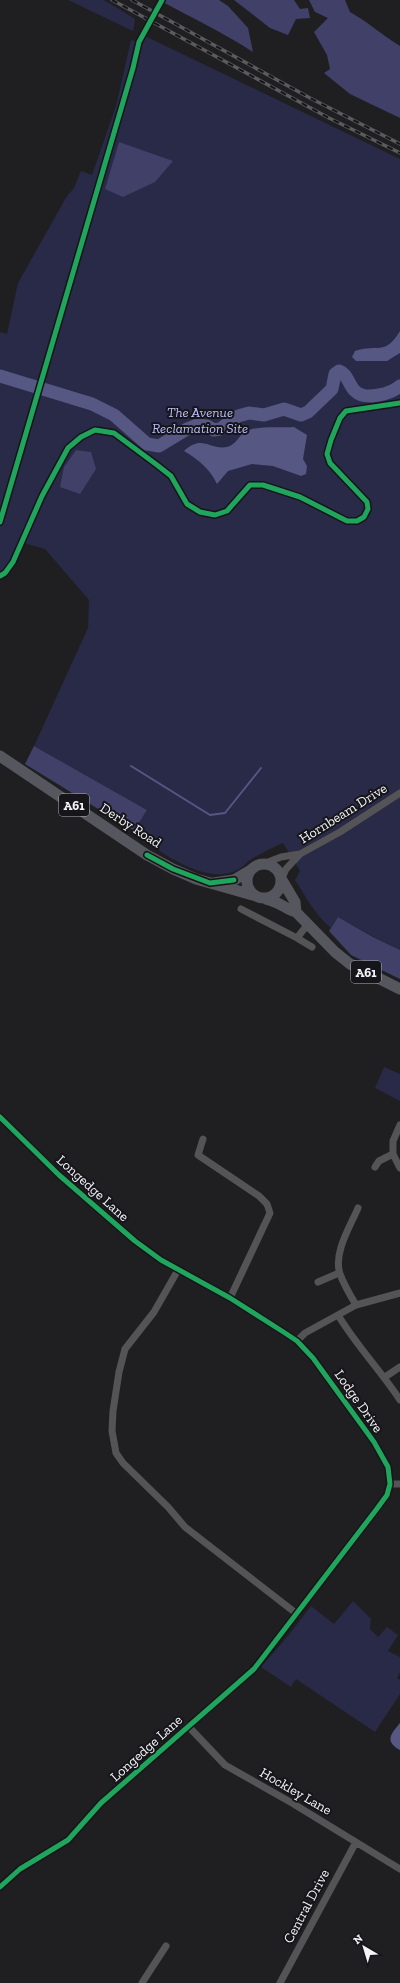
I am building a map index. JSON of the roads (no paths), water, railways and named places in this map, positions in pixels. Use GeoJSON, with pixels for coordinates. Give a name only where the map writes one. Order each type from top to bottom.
{"type":"FeatureCollection","features":[{"type":"Feature","properties":{"kind":"highway","name":"Derby Road"},"geometry":{"type":"LineString","coordinates":[[0,756],[147,855],[173,870],[210,883],[261,898],[278,901],[289,910],[296,912],[335,952],[350,964],[400,989]]}},
{"type":"Feature","properties":{"kind":"highway"},"geometry":{"type":"LineString","coordinates":[[263,864],[274,866],[278,870],[282,879],[280,890],[276,894],[261,898],[247,886],[248,874],[250,870],[263,864]]}},
{"type":"Feature","properties":{"kind":"highway","name":"Derby Road"},"geometry":{"type":"LineString","coordinates":[[210,883],[234,880],[250,870]]}},
{"type":"Feature","properties":{"kind":"highway","name":"Derby Road"},"geometry":{"type":"LineString","coordinates":[[282,879],[296,902],[296,912]]}},
{"type":"Feature","properties":{"kind":"street","name":"Hornbeam Drive"},"geometry":{"type":"LineString","coordinates":[[282,879],[286,869],[300,854],[340,832],[400,793]]}},
{"type":"Feature","properties":{"kind":"street","name":"Hornbeam Drive"},"geometry":{"type":"LineString","coordinates":[[263,864],[281,857],[300,854]]}},
{"type":"Feature","properties":{"kind":"street"},"geometry":{"type":"LineString","coordinates":[[241,909],[312,947]]}},
{"type":"Feature","properties":{"kind":"street"},"geometry":{"type":"LineString","coordinates":[[297,938],[308,924]]}},
{"type":"Feature","properties":{"kind":"street","name":"Longedge Lane"},"geometry":{"type":"LineString","coordinates":[[0,1117],[59,1175],[135,1241],[178,1270]]}},
{"type":"Feature","properties":{"kind":"street"},"geometry":{"type":"LineString","coordinates":[[400,1125],[393,1141],[392,1154],[400,1168]]}},
{"type":"Feature","properties":{"kind":"street"},"geometry":{"type":"LineString","coordinates":[[203,1140],[198,1155],[259,1196],[269,1208],[270,1213],[230,1298]]}},
{"type":"Feature","properties":{"kind":"street"},"geometry":{"type":"LineString","coordinates":[[375,1166],[378,1161],[392,1154]]}},
{"type":"Feature","properties":{"kind":"street"},"geometry":{"type":"LineString","coordinates":[[356,1305],[339,1273],[338,1262],[340,1250],[358,1208]]}},
{"type":"Feature","properties":{"kind":"street"},"geometry":{"type":"LineString","coordinates":[[178,1270],[154,1312],[125,1349],[119,1372],[112,1431],[116,1453],[123,1463],[168,1507],[185,1527],[297,1614],[376,1510],[386,1495],[390,1484],[400,1484]]}},
{"type":"Feature","properties":{"kind":"street","name":"Lodge Drive"},"geometry":{"type":"LineString","coordinates":[[178,1270],[230,1298],[297,1341],[314,1358],[374,1442],[388,1467],[390,1484]]}},
{"type":"Feature","properties":{"kind":"street"},"geometry":{"type":"LineString","coordinates":[[318,1282],[339,1273]]}},
{"type":"Feature","properties":{"kind":"street"},"geometry":{"type":"LineString","coordinates":[[297,1341],[305,1333],[356,1305],[400,1293]]}},
{"type":"Feature","properties":{"kind":"street"},"geometry":{"type":"LineString","coordinates":[[338,1314],[346,1328],[385,1377],[400,1400]]}},
{"type":"Feature","properties":{"kind":"street"},"geometry":{"type":"LineString","coordinates":[[385,1377],[400,1367]]}},
{"type":"Feature","properties":{"kind":"street","name":"Longedge Lane"},"geometry":{"type":"LineString","coordinates":[[0,1887],[20,1869],[68,1840],[101,1804],[254,1669],[297,1614]]}},
{"type":"Feature","properties":{"kind":"street","name":"Hockley Lane"},"geometry":{"type":"LineString","coordinates":[[188,1726],[225,1765],[400,1869]]}},
{"type":"Feature","properties":{"kind":"street","name":"Central Drive"},"geometry":{"type":"LineString","coordinates":[[280,1983],[356,1842]]}},
{"type":"Feature","properties":{"kind":"street"},"geometry":{"type":"LineString","coordinates":[[142,1983],[166,1946]]}},
{"type":"Feature","properties":{"kind":"waterway"},"geometry":{"type":"LineString","coordinates":[[0,376],[92,404],[114,415],[147,444],[159,446],[187,429],[197,425],[207,426],[214,430],[220,429],[238,416],[249,413],[264,415],[284,409],[301,415],[308,412],[332,389],[335,374],[339,371],[344,374],[355,391],[365,396],[384,394],[400,386]]}},
{"type":"Feature","properties":{"kind":"waterway"},"geometry":{"type":"LineString","coordinates":[[131,766],[210,815],[225,813],[261,768]]}},
{"type":"Feature","properties":{"kind":"railway"},"geometry":{"type":"LineString","coordinates":[[112,0],[329,118],[400,153]]}},
{"type":"Feature","properties":{"kind":"railway"},"geometry":{"type":"LineString","coordinates":[[132,0],[310,98],[400,144]]}},
{"type":"Feature","properties":{"kind":"park label","name":"The Avenue Reclamation Site"},"geometry":{"type":"Point","coordinates":[200,420]}}]}
